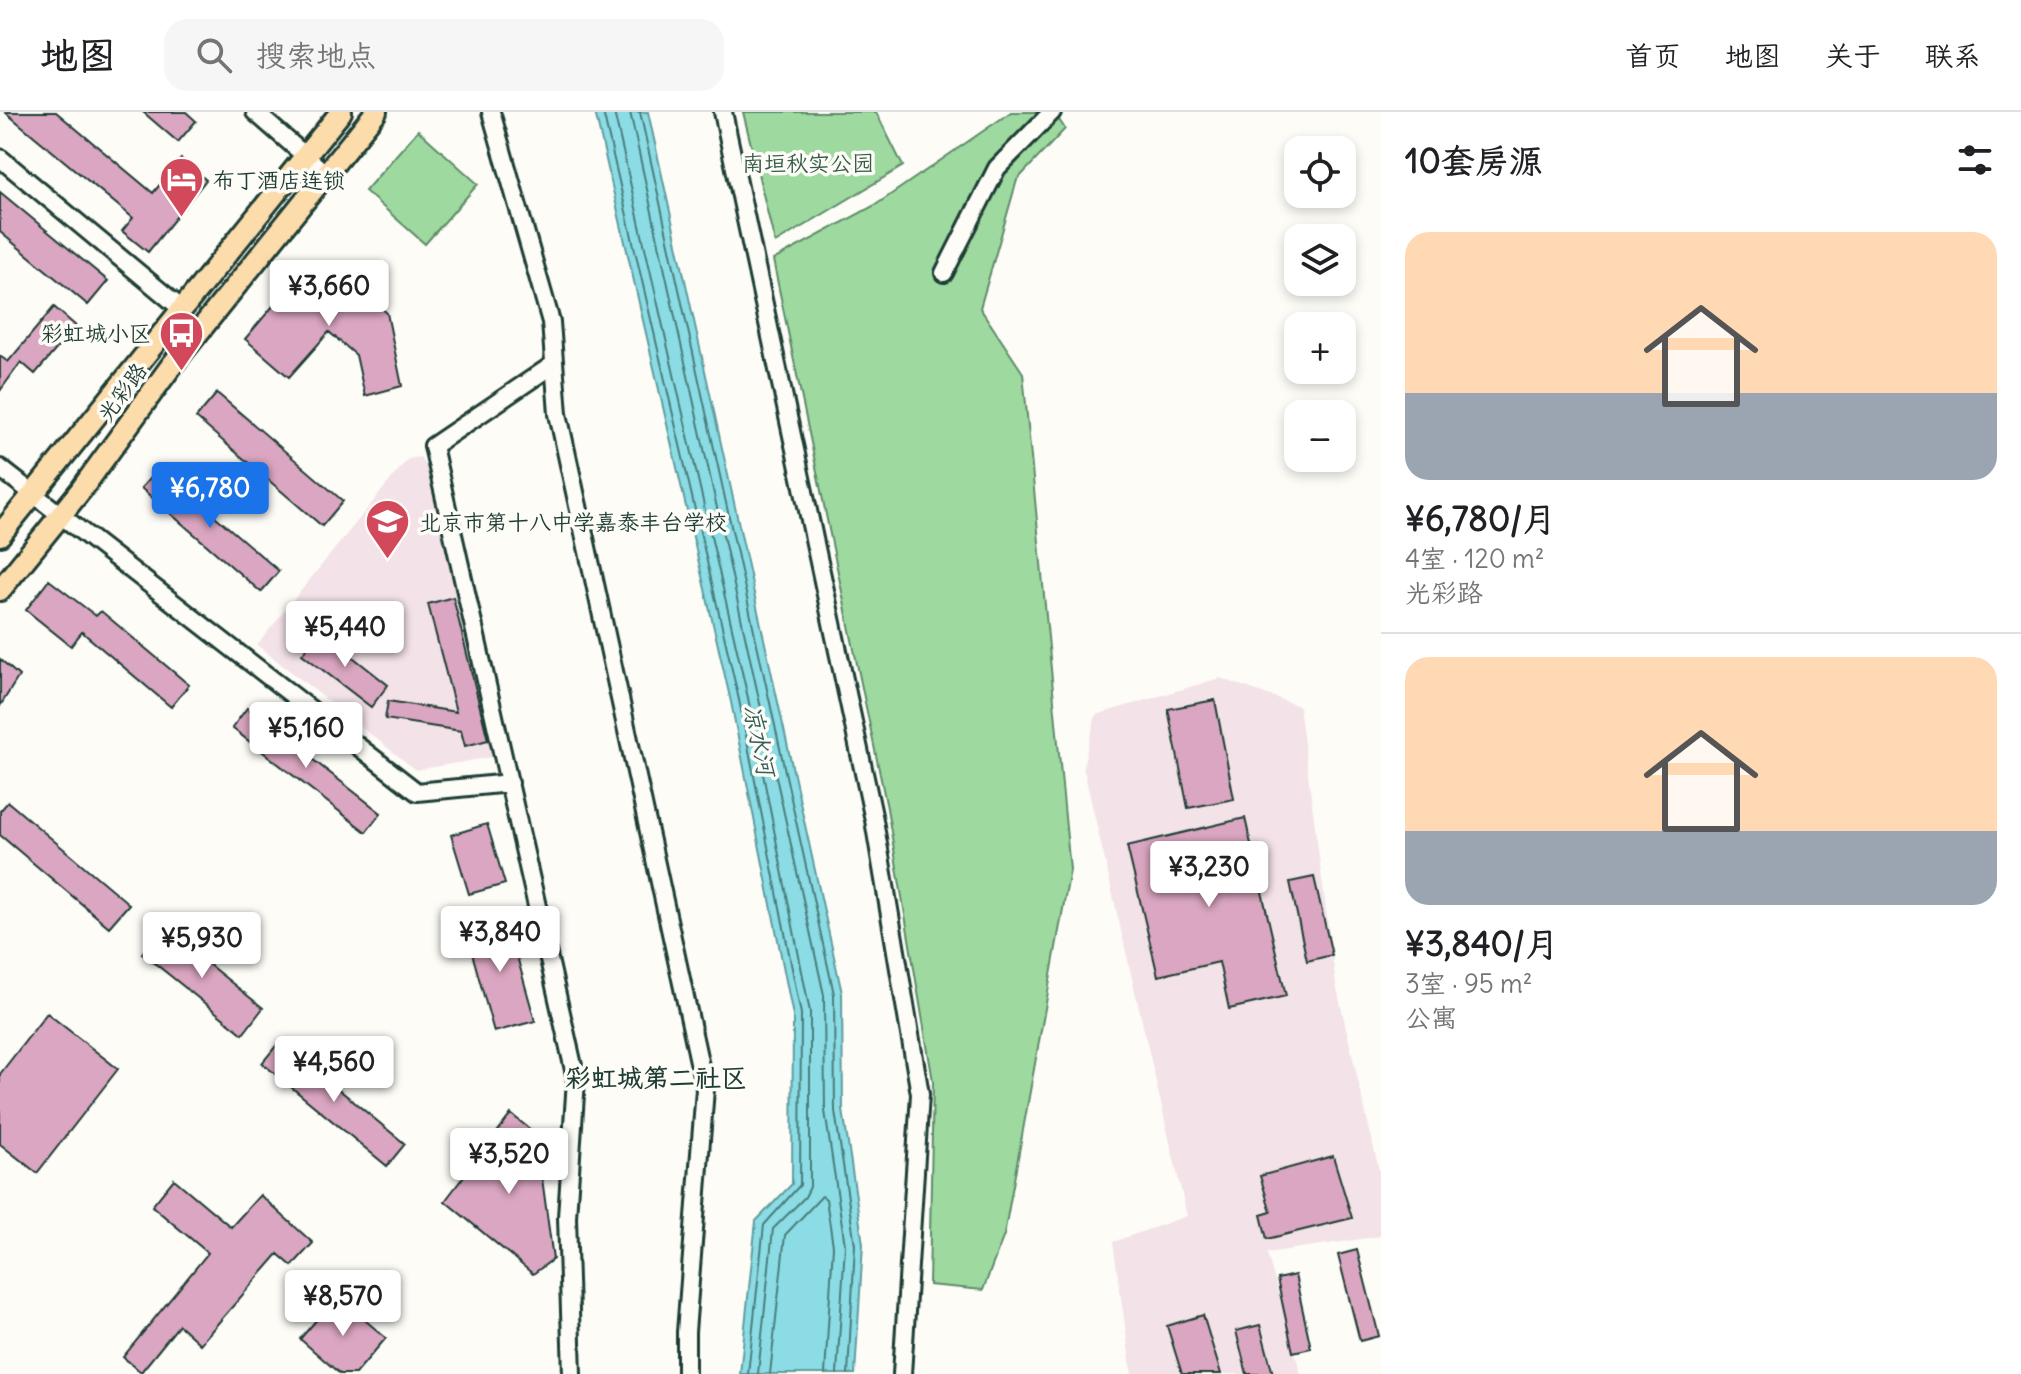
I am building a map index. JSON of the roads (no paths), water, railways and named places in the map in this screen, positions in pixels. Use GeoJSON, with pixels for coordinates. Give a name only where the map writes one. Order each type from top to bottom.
{"type":"FeatureCollection","features":[{"type":"Feature","properties":{"kind":"main road","name":"光彩路"},"geometry":{"type":"LineString","coordinates":[[0,535],[341,112]]}},
{"type":"Feature","properties":{"kind":"main road","name":"光彩路"},"geometry":{"type":"LineString","coordinates":[[0,590],[61,516],[172,365],[376,112]]}},
{"type":"Feature","properties":{"kind":"street"},"geometry":{"type":"LineString","coordinates":[[255,112],[327,175]]}},
{"type":"Feature","properties":{"kind":"street"},"geometry":{"type":"LineString","coordinates":[[491,112],[551,322],[558,414],[705,1089],[686,1332],[686,1374]]}},
{"type":"Feature","properties":{"kind":"street"},"geometry":{"type":"LineString","coordinates":[[723,112],[874,820],[920,1094],[902,1374]]}},
{"type":"Feature","properties":{"kind":"street"},"geometry":{"type":"LineString","coordinates":[[944,273],[997,168],[1052,112]]}},
{"type":"Feature","properties":{"kind":"street"},"geometry":{"type":"LineString","coordinates":[[0,158],[183,310]]}},
{"type":"Feature","properties":{"kind":"street"},"geometry":{"type":"LineString","coordinates":[[554,364],[433,446],[576,1079],[567,1217],[572,1374]]}},
{"type":"Feature","properties":{"kind":"street"},"geometry":{"type":"LineString","coordinates":[[0,468],[417,792],[510,783]]}},
{"type":"Feature","properties":{"kind":"water","name":"凉水河"},"geometry":{"type":"Polygon","coordinates":[[[595,112],[648,112],[842,993],[843,1110],[863,1244],[855,1374],[740,1374],[756,1221],[792,1184],[793,1016],[731,702],[595,112]]]}},
{"type":"Feature","properties":{"kind":"place","name":"布丁酒店连锁"},"geometry":{"type":"Point","coordinates":[182,219]}},
{"type":"Feature","properties":{"kind":"place","name":"彩虹城小区"},"geometry":{"type":"Point","coordinates":[182,372]}},
{"type":"Feature","properties":{"kind":"place","name":"北京市第十八中学嘉泰丰台学校"},"geometry":{"type":"Point","coordinates":[388,561]}},
{"type":"Feature","properties":{"kind":"district","name":"彩虹城第二社区"},"geometry":{"type":"Point","coordinates":[656,1078]}},
{"type":"Feature","properties":{"kind":"park label","name":"南垣秋实公园"},"geometry":{"type":"Point","coordinates":[808,163]}}]}
